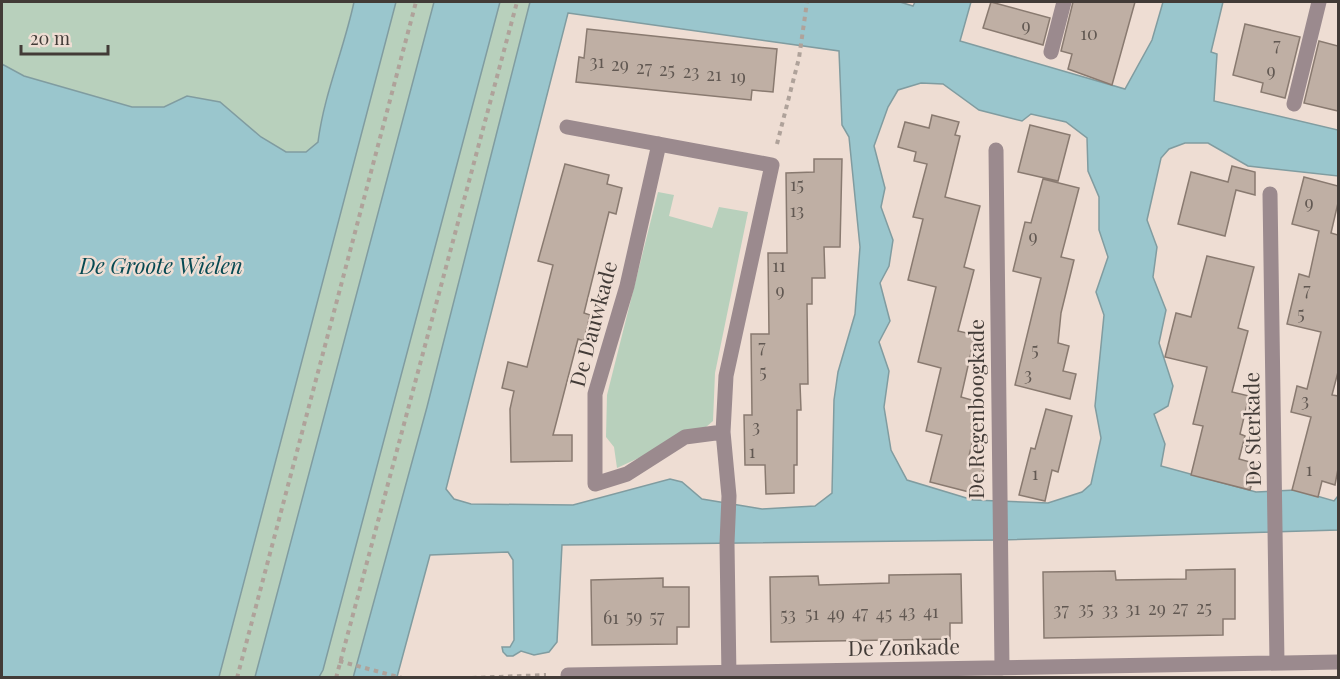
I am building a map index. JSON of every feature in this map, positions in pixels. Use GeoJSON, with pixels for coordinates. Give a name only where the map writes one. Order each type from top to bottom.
{"type":"FeatureCollection","features":[{"type":"Feature","properties":{"kind":"street"},"geometry":{"type":"LineString","coordinates":[[1051,52],[1064,2]]}},
{"type":"Feature","properties":{"kind":"street"},"geometry":{"type":"LineString","coordinates":[[1294,104],[1319,2]]}},
{"type":"Feature","properties":{"kind":"street"},"geometry":{"type":"LineString","coordinates":[[567,127],[772,165],[726,376],[723,432],[729,496],[727,543],[729,675]]}},
{"type":"Feature","properties":{"kind":"street","name":"De Dauwkade"},"geometry":{"type":"LineString","coordinates":[[659,144],[627,286],[595,394],[595,484],[627,474],[685,437],[723,432]]}},
{"type":"Feature","properties":{"kind":"street","name":"De Regenboogkade"},"geometry":{"type":"LineString","coordinates":[[996,150],[1000,491],[998,540],[1002,668]]}},
{"type":"Feature","properties":{"kind":"street","name":"De Sterkade"},"geometry":{"type":"LineString","coordinates":[[1270,194],[1277,663]]}},
{"type":"Feature","properties":{"kind":"street","name":"De Zonkade"},"geometry":{"type":"LineString","coordinates":[[568,675],[729,675],[1002,668],[1080,672],[1338,662]]}},
{"type":"Feature","properties":{"kind":"path"},"geometry":{"type":"LineString","coordinates":[[237,678],[416,2]]}},
{"type":"Feature","properties":{"kind":"path"},"geometry":{"type":"LineString","coordinates":[[336,678],[517,2]]}},
{"type":"Feature","properties":{"kind":"path"},"geometry":{"type":"LineString","coordinates":[[772,165],[799,58],[807,2]]}},
{"type":"Feature","properties":{"kind":"path"},"geometry":{"type":"LineString","coordinates":[[339,661],[402,678]]}},
{"type":"Feature","properties":{"kind":"path"},"geometry":{"type":"LineString","coordinates":[[472,678],[568,675]]}},
{"type":"Feature","properties":{"kind":"green space"},"geometry":{"type":"Polygon","coordinates":[[[2,2],[354,2],[329,89],[318,142],[306,152],[286,152],[261,137],[220,102],[187,96],[164,107],[132,107],[24,76],[3,66],[2,2]]]}},
{"type":"Feature","properties":{"kind":"green space"},"geometry":{"type":"Polygon","coordinates":[[[396,2],[434,2],[255,677],[219,678],[396,2]]]}},
{"type":"Feature","properties":{"kind":"green space"},"geometry":{"type":"Polygon","coordinates":[[[500,2],[530,2],[427,407],[353,677],[319,678],[500,2]]]}},
{"type":"Feature","properties":{"kind":"green space"},"geometry":{"type":"Polygon","coordinates":[[[658,192],[674,195],[669,216],[712,228],[719,207],[748,212],[715,373],[713,421],[706,427],[617,468],[614,447],[606,437],[607,395],[658,192]]]}},
{"type":"Feature","properties":{"kind":"water","name":"De Groote Wielen"},"geometry":{"type":"Polygon","coordinates":[[[354,2],[396,2],[219,677],[2,677],[2,64],[24,76],[132,107],[164,107],[187,96],[220,102],[261,137],[286,152],[306,152],[318,142],[325,106],[354,2]]]}},
{"type":"Feature","properties":{"kind":"water"},"geometry":{"type":"Polygon","coordinates":[[[434,2],[500,2],[323,670],[319,677],[255,677],[434,2]]]}},
{"type":"Feature","properties":{"kind":"water"},"geometry":{"type":"Polygon","coordinates":[[[530,2],[900,2],[913,6],[915,2],[971,2],[960,41],[1125,89],[1152,40],[1163,2],[1223,2],[1211,52],[1217,54],[1214,101],[1338,130],[1338,176],[1248,166],[1208,143],[1185,143],[1169,149],[1161,158],[1147,220],[1157,247],[1153,277],[1166,310],[1159,343],[1173,386],[1168,406],[1154,414],[1165,444],[1161,466],[1256,492],[1296,490],[1334,501],[1338,496],[1338,530],[998,540],[562,545],[557,642],[549,652],[534,655],[521,651],[513,656],[507,656],[502,647],[510,647],[514,640],[513,560],[508,552],[430,555],[397,677],[353,678],[427,407],[530,2]],[[568,13],[446,489],[454,499],[471,504],[573,505],[670,479],[682,482],[702,499],[762,509],[815,506],[832,493],[834,400],[838,372],[855,314],[860,247],[849,137],[842,125],[839,51],[568,13]],[[921,83],[898,90],[888,107],[874,146],[885,188],[881,207],[893,240],[889,266],[880,283],[890,321],[879,342],[889,371],[884,407],[891,450],[907,480],[973,500],[1048,503],[1082,492],[1091,484],[1101,438],[1095,406],[1104,315],[1096,292],[1108,257],[1099,230],[1099,197],[1088,171],[1087,138],[1066,122],[1031,114],[1022,121],[979,110],[943,84],[921,83]]]}},
{"type":"Feature","properties":{"kind":"building"},"geometry":{"type":"Polygon","coordinates":[[[991,2],[1050,18],[1043,45],[983,28],[991,2]]]}},
{"type":"Feature","properties":{"kind":"building"},"geometry":{"type":"Polygon","coordinates":[[[1073,2],[1135,2],[1112,85],[1068,69],[1072,54],[1061,51],[1073,2]]]}},
{"type":"Feature","properties":{"kind":"building"},"geometry":{"type":"Polygon","coordinates":[[[1245,24],[1300,37],[1285,98],[1261,92],[1263,83],[1233,75],[1245,24]]]}},
{"type":"Feature","properties":{"kind":"building"},"geometry":{"type":"Polygon","coordinates":[[[587,29],[777,49],[773,92],[752,90],[751,100],[576,82],[579,57],[584,58],[587,29]]]}},
{"type":"Feature","properties":{"kind":"building"},"geometry":{"type":"Polygon","coordinates":[[[1319,41],[1338,46],[1338,111],[1304,103],[1319,41]]]}},
{"type":"Feature","properties":{"kind":"building"},"geometry":{"type":"Polygon","coordinates":[[[932,115],[959,122],[955,135],[960,136],[945,197],[980,206],[964,267],[974,270],[958,331],[975,335],[961,397],[982,403],[967,464],[984,468],[977,494],[930,482],[942,435],[926,431],[941,368],[918,362],[936,287],[908,280],[923,219],[913,217],[927,164],[914,161],[916,152],[898,147],[905,122],[929,128],[932,115]]]}},
{"type":"Feature","properties":{"kind":"building"},"geometry":{"type":"Polygon","coordinates":[[[1030,125],[1070,135],[1058,181],[1018,172],[1030,125]]]}},
{"type":"Feature","properties":{"kind":"building"},"geometry":{"type":"Polygon","coordinates":[[[814,159],[842,159],[840,247],[824,247],[825,278],[812,278],[812,304],[807,304],[808,384],[800,384],[801,410],[797,410],[797,465],[794,465],[794,493],[766,494],[765,465],[745,465],[744,415],[752,415],[751,334],[769,334],[768,253],[787,253],[786,173],[814,172],[814,159]]]}},
{"type":"Feature","properties":{"kind":"building"},"geometry":{"type":"Polygon","coordinates":[[[565,164],[609,175],[607,184],[622,188],[616,214],[609,212],[584,313],[590,315],[584,341],[578,339],[553,435],[572,435],[572,461],[511,462],[510,409],[514,391],[502,388],[508,362],[527,367],[553,265],[538,261],[565,164]]]}},
{"type":"Feature","properties":{"kind":"building"},"geometry":{"type":"Polygon","coordinates":[[[1232,166],[1255,172],[1255,195],[1236,190],[1225,236],[1178,224],[1191,172],[1228,182],[1232,166]]]}},
{"type":"Feature","properties":{"kind":"building"},"geometry":{"type":"Polygon","coordinates":[[[1304,177],[1338,186],[1338,203],[1331,233],[1338,235],[1338,372],[1332,395],[1338,396],[1338,469],[1335,485],[1322,481],[1318,497],[1292,490],[1311,417],[1291,412],[1297,386],[1307,389],[1321,332],[1287,324],[1299,274],[1309,277],[1319,231],[1292,224],[1304,177]]]}},
{"type":"Feature","properties":{"kind":"building"},"geometry":{"type":"Polygon","coordinates":[[[1043,179],[1079,188],[1061,257],[1074,260],[1061,313],[1058,343],[1069,346],[1063,371],[1076,374],[1070,399],[1015,385],[1041,278],[1013,271],[1025,222],[1031,223],[1043,179]]]}},
{"type":"Feature","properties":{"kind":"building"},"geometry":{"type":"Polygon","coordinates":[[[1207,256],[1254,267],[1238,328],[1248,331],[1232,392],[1249,396],[1240,434],[1245,436],[1239,459],[1257,464],[1250,490],[1191,475],[1203,426],[1193,424],[1207,367],[1165,357],[1176,313],[1191,317],[1207,256]]]}},
{"type":"Feature","properties":{"kind":"building"},"geometry":{"type":"Polygon","coordinates":[[[1046,409],[1072,416],[1058,472],[1052,470],[1045,501],[1019,495],[1031,448],[1035,449],[1046,409]]]}},
{"type":"Feature","properties":{"kind":"building"},"geometry":{"type":"Polygon","coordinates":[[[1235,569],[1235,619],[1223,619],[1223,635],[1044,638],[1043,572],[1115,571],[1116,580],[1186,579],[1186,570],[1235,569]]]}},
{"type":"Feature","properties":{"kind":"building"},"geometry":{"type":"Polygon","coordinates":[[[961,574],[962,623],[950,623],[950,639],[771,642],[770,577],[818,576],[819,585],[889,583],[889,575],[961,574]]]}},
{"type":"Feature","properties":{"kind":"building"},"geometry":{"type":"Polygon","coordinates":[[[663,578],[663,587],[689,587],[689,627],[677,627],[677,644],[592,645],[591,580],[663,578]]]}}]}
